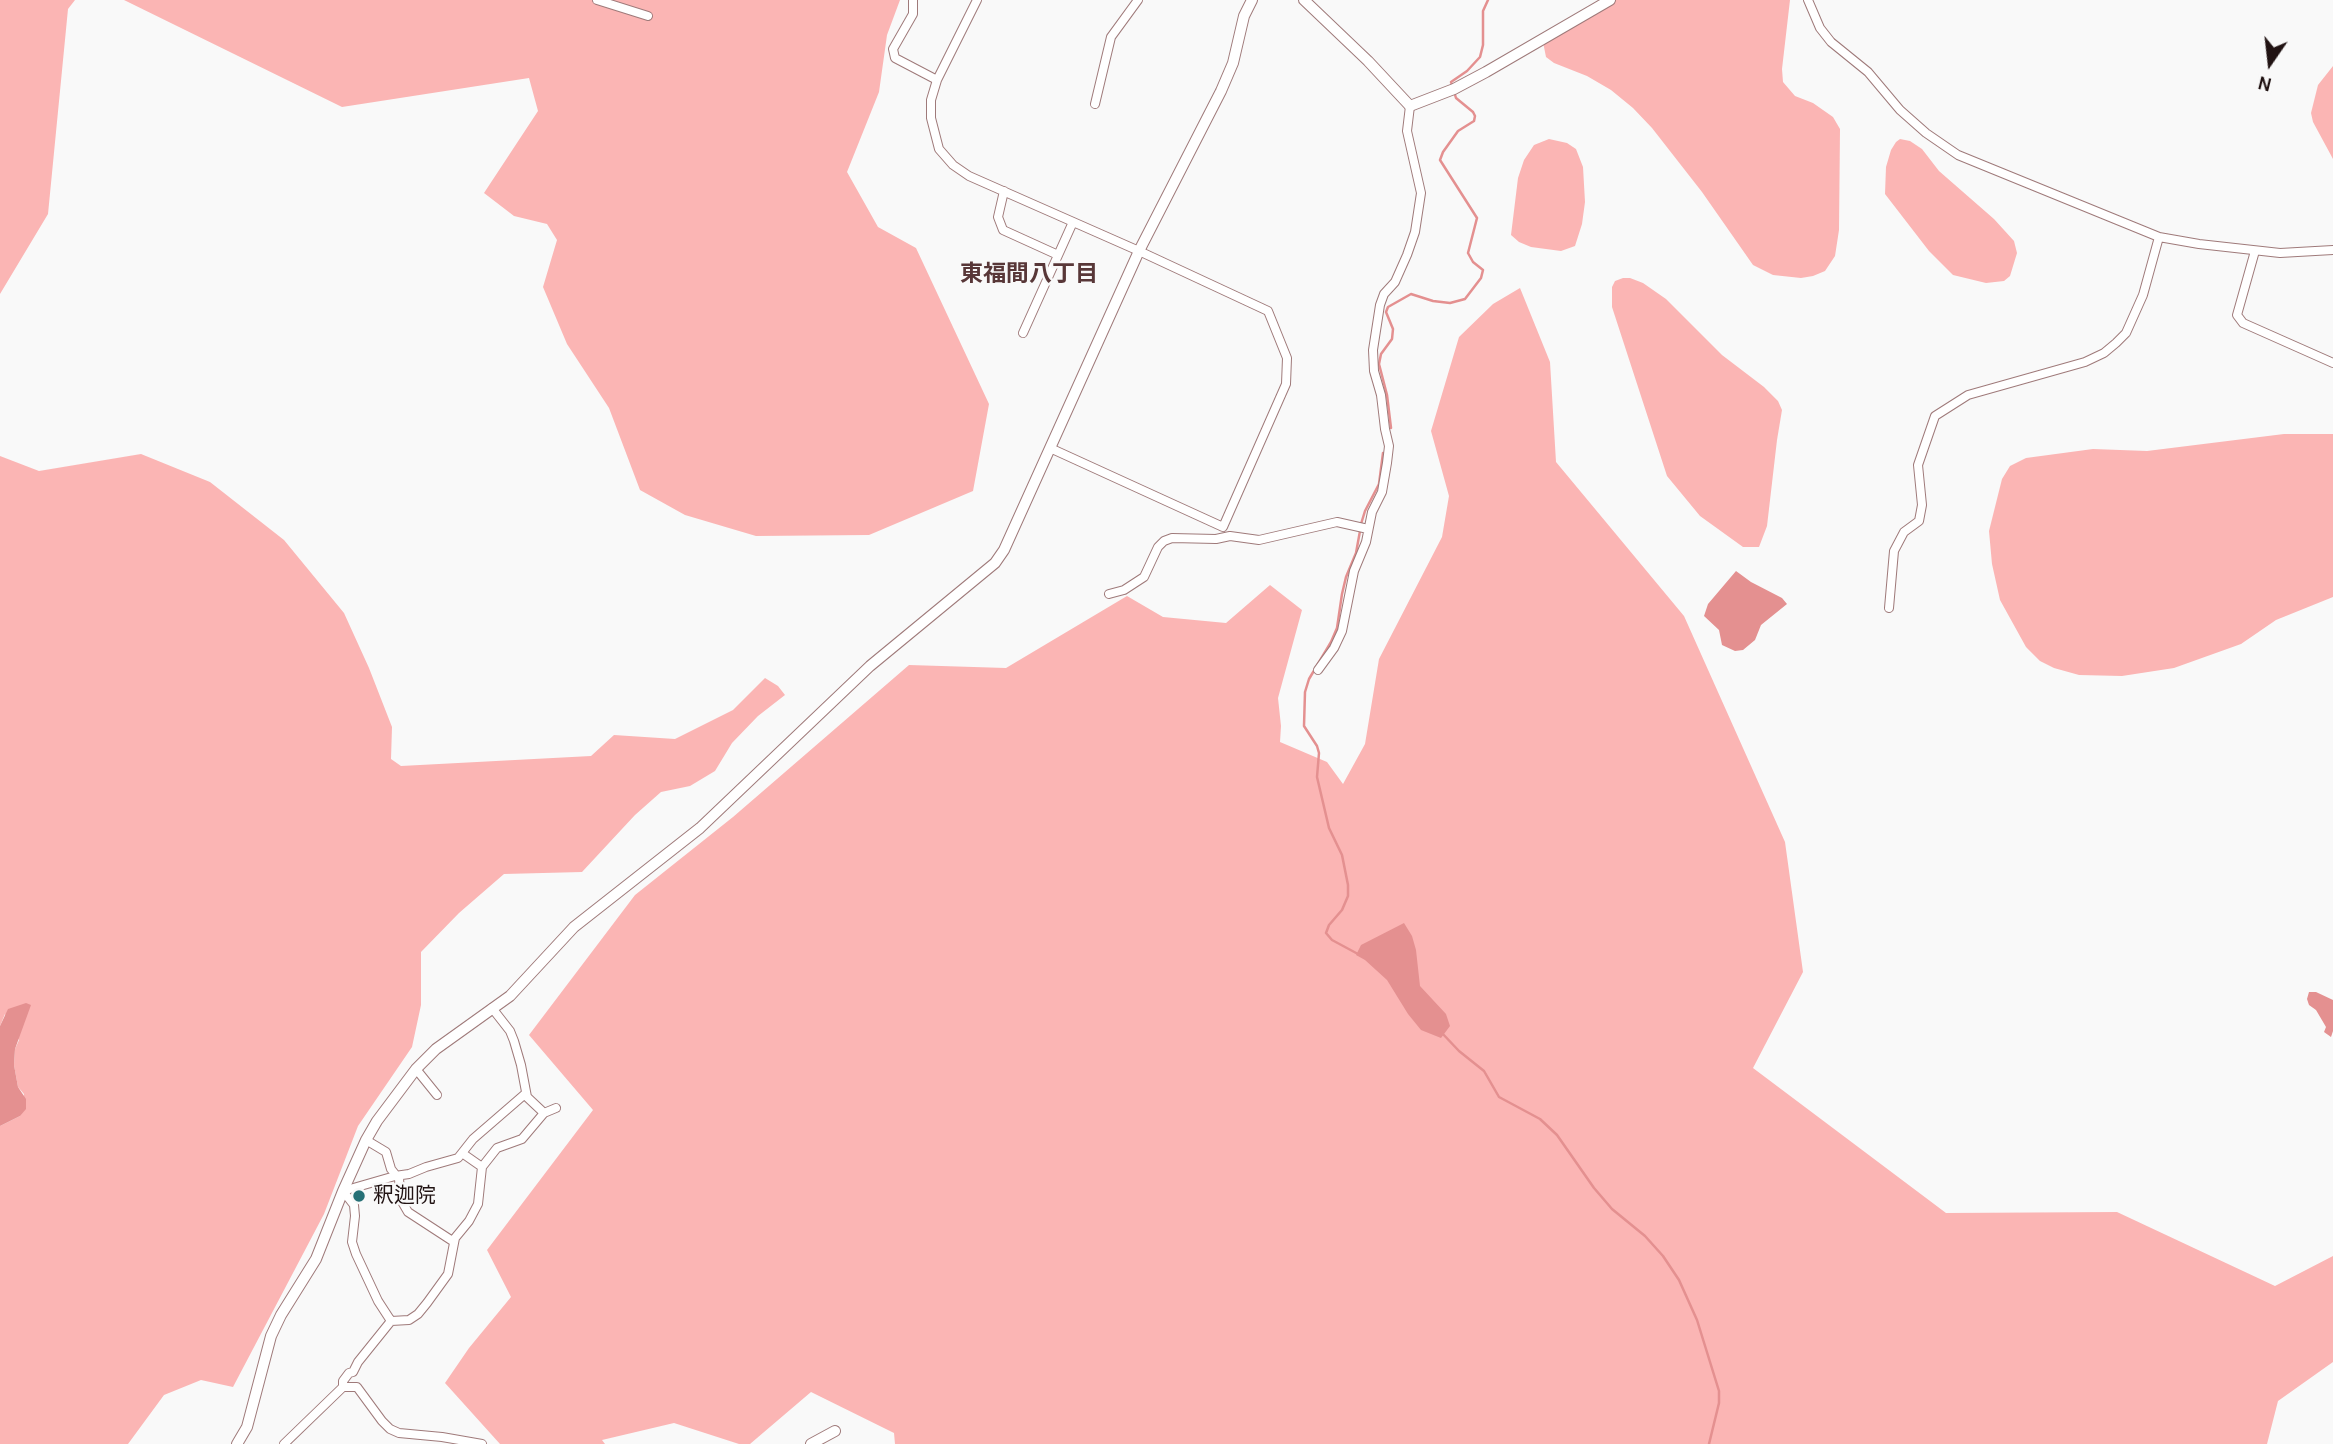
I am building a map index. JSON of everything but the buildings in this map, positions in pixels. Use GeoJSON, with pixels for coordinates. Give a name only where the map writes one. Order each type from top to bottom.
{"type":"FeatureCollection","features":[{"type":"Feature","properties":{"kind":"street"},"geometry":{"type":"LineString","coordinates":[[597,0],[648,16]]}},
{"type":"Feature","properties":{"kind":"street"},"geometry":{"type":"LineString","coordinates":[[913,0],[913,14],[893,49],[895,58],[937,80]]}},
{"type":"Feature","properties":{"kind":"street"},"geometry":{"type":"LineString","coordinates":[[977,0],[937,80],[932,100],[930,118],[939,149],[953,164],[969,176],[1268,311],[1287,358],[1286,384],[1223,527]]}},
{"type":"Feature","properties":{"kind":"street"},"geometry":{"type":"LineString","coordinates":[[1095,104],[1111,37],[1138,0]]}},
{"type":"Feature","properties":{"kind":"street"},"geometry":{"type":"LineString","coordinates":[[237,1444],[247,1427],[271,1336],[281,1315],[316,1259],[366,1140],[416,1069],[436,1049],[510,996],[574,927],[700,828],[870,666],[995,563],[1004,550],[1139,251],[1222,91],[1233,62],[1244,16],[1252,0]]}},
{"type":"Feature","properties":{"kind":"street"},"geometry":{"type":"LineString","coordinates":[[1410,106],[1454,89],[1610,0]]}},
{"type":"Feature","properties":{"kind":"street"},"geometry":{"type":"LineString","coordinates":[[1808,0],[1820,28],[1831,42],[1868,72],[1900,110],[1943,146],[1974,162],[2159,237],[2280,253],[2333,250]]}},
{"type":"Feature","properties":{"kind":"street"},"geometry":{"type":"LineString","coordinates":[[1308,1],[1410,106],[1407,131],[1421,193],[1415,232],[1407,254],[1395,282],[1384,294],[1380,305],[1373,350],[1374,371],[1390,446],[1382,492],[1372,512],[1364,550],[1354,571],[1342,631],[1318,670]]}},
{"type":"Feature","properties":{"kind":"street"},"geometry":{"type":"LineString","coordinates":[[1004,191],[998,217],[1003,230],[1058,255]]}},
{"type":"Feature","properties":{"kind":"street"},"geometry":{"type":"LineString","coordinates":[[1023,333],[1073,222]]}},
{"type":"Feature","properties":{"kind":"street"},"geometry":{"type":"LineString","coordinates":[[1889,608],[1894,551],[1904,532],[1919,521],[1922,505],[1918,465],[1935,416],[1968,395],[2085,362],[2104,353],[2126,333],[2143,295],[2159,237]]}},
{"type":"Feature","properties":{"kind":"street"},"geometry":{"type":"LineString","coordinates":[[2255,251],[2237,315],[2243,323],[2333,363]]}},
{"type":"Feature","properties":{"kind":"street"},"geometry":{"type":"LineString","coordinates":[[1050,449],[1223,527],[1230,536]]}},
{"type":"Feature","properties":{"kind":"street"},"geometry":{"type":"LineString","coordinates":[[1109,594],[1124,590],[1144,577],[1158,547],[1172,538],[1216,539],[1230,536],[1259,540],[1337,522],[1368,529]]}},
{"type":"Feature","properties":{"kind":"street"},"geometry":{"type":"LineString","coordinates":[[492,1008],[510,1031],[514,1041],[525,1094],[544,1113]]}},
{"type":"Feature","properties":{"kind":"street"},"geometry":{"type":"LineString","coordinates":[[416,1069],[437,1095]]}},
{"type":"Feature","properties":{"kind":"street"},"geometry":{"type":"LineString","coordinates":[[343,1191],[458,1158],[473,1139],[525,1094]]}},
{"type":"Feature","properties":{"kind":"street"},"geometry":{"type":"LineString","coordinates":[[284,1444],[343,1387],[349,1373],[354,1371],[358,1362],[391,1321],[408,1320],[418,1314],[427,1303],[448,1273],[454,1242],[478,1204],[482,1167],[497,1148],[522,1139],[544,1113],[556,1108]]}},
{"type":"Feature","properties":{"kind":"street"},"geometry":{"type":"LineString","coordinates":[[366,1140],[386,1152],[399,1180],[401,1200],[408,1212],[454,1242]]}},
{"type":"Feature","properties":{"kind":"street"},"geometry":{"type":"LineString","coordinates":[[462,1153],[482,1167]]}},
{"type":"Feature","properties":{"kind":"street"},"geometry":{"type":"LineString","coordinates":[[343,1191],[354,1205],[352,1242],[356,1254],[378,1301],[391,1321]]}},
{"type":"Feature","properties":{"kind":"street"},"geometry":{"type":"LineString","coordinates":[[354,1371],[357,1387],[390,1429],[399,1433],[482,1444]]}},
{"type":"Feature","properties":{"kind":"street"},"geometry":{"type":"LineString","coordinates":[[343,1387],[357,1387]]}},
{"type":"Feature","properties":{"kind":"street"},"geometry":{"type":"LineString","coordinates":[[811,1444],[835,1431]]}},
{"type":"Feature","properties":{"kind":"shaded area"},"geometry":{"type":"Polygon","coordinates":[[[0,0],[75,0],[68,9],[48,214],[0,294],[0,0]]]}},
{"type":"Feature","properties":{"kind":"shaded area"},"geometry":{"type":"Polygon","coordinates":[[[124,0],[900,0],[887,35],[879,92],[847,172],[878,227],[916,248],[989,404],[973,491],[869,535],[756,536],[685,515],[640,490],[609,408],[567,344],[543,287],[557,240],[547,224],[514,216],[484,193],[538,111],[529,78],[342,107],[124,0]]]}},
{"type":"Feature","properties":{"kind":"shaded area"},"geometry":{"type":"Polygon","coordinates":[[[1601,0],[1790,0],[1782,69],[1783,82],[1795,96],[1813,103],[1833,117],[1840,129],[1839,230],[1835,256],[1825,271],[1801,278],[1773,275],[1753,265],[1702,192],[1633,108],[1611,90],[1546,57],[1543,42],[1601,0]]]}},
{"type":"Feature","properties":{"kind":"shaded area"},"geometry":{"type":"Polygon","coordinates":[[[2333,66],[2333,159],[2311,113],[2318,85],[2333,66]]]}},
{"type":"Feature","properties":{"kind":"shaded area"},"geometry":{"type":"Polygon","coordinates":[[[1549,139],[1567,143],[1576,149],[1583,167],[1585,202],[1582,224],[1575,246],[1561,251],[1531,247],[1511,235],[1518,178],[1524,160],[1534,145],[1549,139]]]}},
{"type":"Feature","properties":{"kind":"shaded area"},"geometry":{"type":"Polygon","coordinates":[[[1900,139],[1910,141],[1922,149],[1939,171],[1994,219],[2014,241],[2017,253],[2010,276],[2004,281],[1986,283],[1953,275],[1929,251],[1885,194],[1886,167],[1891,150],[1900,139]]]}},
{"type":"Feature","properties":{"kind":"shaded area"},"geometry":{"type":"Polygon","coordinates":[[[1623,278],[1643,283],[1666,299],[1722,355],[1778,401],[1782,410],[1767,526],[1759,547],[1743,547],[1700,516],[1667,476],[1612,307],[1612,287],[1615,281],[1623,278]]]}},
{"type":"Feature","properties":{"kind":"shaded area"},"geometry":{"type":"Polygon","coordinates":[[[1520,288],[1550,362],[1556,462],[1684,616],[1785,842],[1803,972],[1753,1068],[1946,1213],[2117,1212],[2275,1286],[2333,1256],[2333,1362],[2278,1401],[2267,1444],[895,1444],[894,1433],[811,1392],[750,1444],[739,1444],[674,1423],[602,1440],[605,1444],[500,1444],[445,1383],[469,1348],[511,1297],[487,1250],[593,1110],[529,1035],[635,895],[733,817],[909,665],[1006,668],[1127,596],[1163,617],[1226,623],[1270,585],[1302,610],[1278,698],[1280,742],[1327,762],[1343,784],[1365,744],[1379,659],[1442,537],[1449,496],[1431,431],[1459,337],[1493,304],[1520,288]]]}},
{"type":"Feature","properties":{"kind":"shaded area"},"geometry":{"type":"Polygon","coordinates":[[[2284,434],[2333,434],[2333,597],[2276,620],[2241,644],[2174,668],[2122,676],[2079,675],[2040,661],[2026,647],[2000,600],[1992,564],[1989,531],[2002,479],[2010,466],[2026,458],[2093,449],[2147,451],[2284,434]]]}},
{"type":"Feature","properties":{"kind":"shaded area"},"geometry":{"type":"Polygon","coordinates":[[[141,454],[210,482],[284,540],[344,613],[392,727],[391,759],[401,766],[591,756],[614,735],[675,739],[733,710],[765,678],[778,686],[785,695],[758,716],[732,743],[715,771],[690,786],[661,792],[635,815],[582,872],[504,874],[459,913],[421,952],[421,1005],[412,1047],[358,1126],[324,1214],[233,1387],[201,1380],[164,1395],[128,1444],[0,1444],[0,1126],[20,1116],[24,1094],[18,1087],[14,1065],[15,1049],[19,1040],[5,1014],[0,1026],[0,456],[39,471],[141,454]]]}},
{"type":"Feature","properties":{"kind":"shaded area"},"geometry":{"type":"Polygon","coordinates":[[[1736,571],[1782,598],[1787,604],[1761,625],[1755,640],[1743,650],[1735,651],[1722,645],[1719,630],[1704,616],[1708,604],[1736,571]]]}},
{"type":"Feature","properties":{"kind":"shaded area"},"geometry":{"type":"Polygon","coordinates":[[[1404,923],[1416,950],[1420,986],[1446,1014],[1450,1026],[1441,1038],[1421,1030],[1387,980],[1356,955],[1361,945],[1404,923]]]}},
{"type":"Feature","properties":{"kind":"shaded area"},"geometry":{"type":"Polygon","coordinates":[[[2309,992],[2316,992],[2333,1000],[2331,1037],[2324,1032],[2326,1027],[2316,1010],[2309,1005],[2309,992]]]}},
{"type":"Feature","properties":{"kind":"shaded area"},"geometry":{"type":"Polygon","coordinates":[[[26,1003],[31,1005],[15,1049],[14,1065],[18,1087],[26,1099],[26,1109],[20,1116],[0,1126],[0,1026],[8,1009],[26,1003]]]}},
{"type":"Feature","properties":{"kind":"waterway"},"geometry":{"type":"LineString","coordinates":[[1391,428],[1387,395],[1379,364],[1381,354],[1392,339],[1393,329],[1386,312],[1388,307],[1411,294],[1450,303],[1465,299],[1481,278],[1483,270],[1473,262],[1468,253],[1477,218],[1440,160],[1458,131],[1474,121],[1473,112],[1456,98],[1451,82],[1467,71],[1480,57],[1483,45],[1483,11],[1488,0]]}},
{"type":"Feature","properties":{"kind":"waterway"},"geometry":{"type":"LineString","coordinates":[[1361,524],[1379,484],[1383,453]]}},
{"type":"Feature","properties":{"kind":"waterway"},"geometry":{"type":"LineString","coordinates":[[1358,954],[1332,940],[1326,933],[1329,925],[1342,910],[1348,896],[1348,885],[1342,855],[1329,828],[1317,777],[1319,753],[1304,726],[1305,692],[1309,679],[1337,628],[1346,577],[1356,553],[1360,531]]}},
{"type":"Feature","properties":{"kind":"waterway"},"geometry":{"type":"LineString","coordinates":[[1441,1032],[1484,1071],[1499,1097],[1540,1119],[1557,1135],[1594,1188],[1612,1209],[1645,1236],[1679,1280],[1697,1320],[1719,1391],[1719,1403],[1709,1444]]}},
{"type":"Feature","properties":{"kind":"place","name":"釈迦院"},"geometry":{"type":"Point","coordinates":[359,1196]}},
{"type":"Feature","properties":{"kind":"district","name":"東福間八丁目"},"geometry":{"type":"Point","coordinates":[1029,274]}}]}
